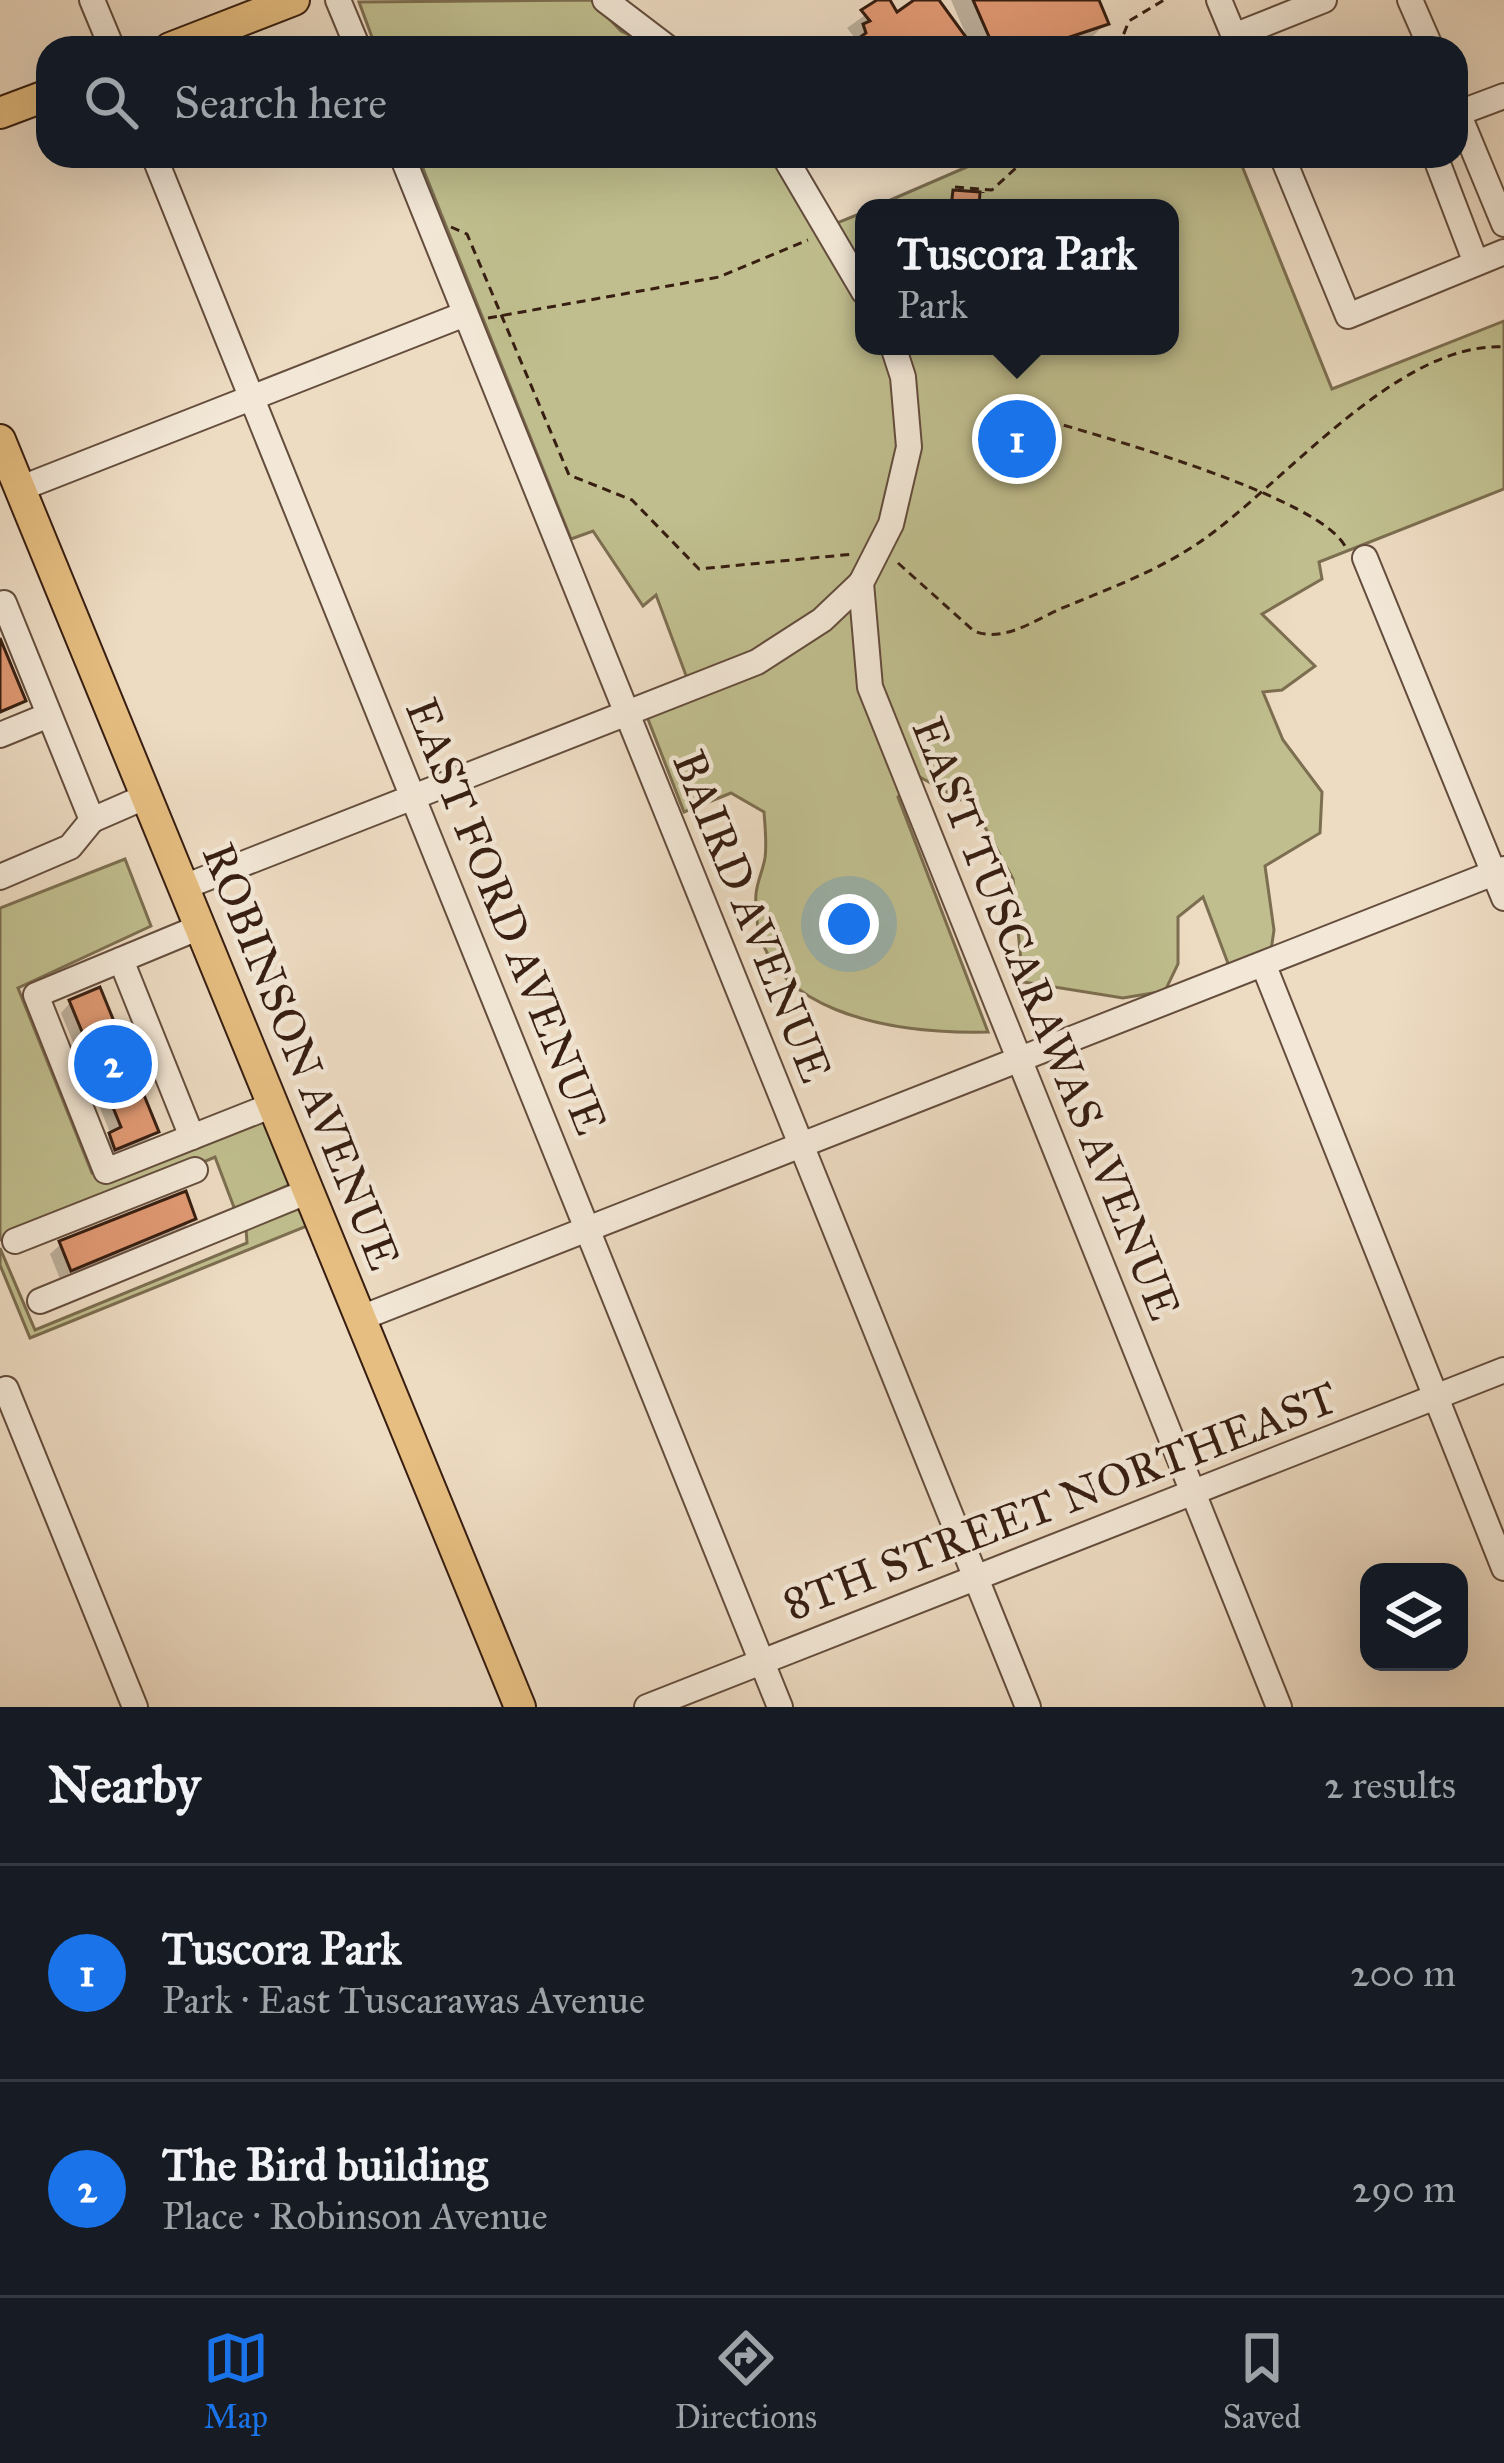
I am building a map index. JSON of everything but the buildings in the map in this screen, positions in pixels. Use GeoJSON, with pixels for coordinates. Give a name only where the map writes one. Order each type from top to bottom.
{"type":"FeatureCollection","features":[{"type":"Feature","properties":{"kind":"main road"},"geometry":{"type":"LineString","coordinates":[[201,36],[294,0]]}},
{"type":"Feature","properties":{"kind":"main road"},"geometry":{"type":"LineString","coordinates":[[0,113],[36,100]]}},
{"type":"Feature","properties":{"kind":"main road","name":"ROBINSON AVENUE"},"geometry":{"type":"LineString","coordinates":[[0,440],[520,1707]]}},
{"type":"Feature","properties":{"kind":"street"},"geometry":{"type":"LineString","coordinates":[[92,0],[107,36]]}},
{"type":"Feature","properties":{"kind":"street"},"geometry":{"type":"LineString","coordinates":[[338,0],[353,36]]}},
{"type":"Feature","properties":{"kind":"street"},"geometry":{"type":"LineString","coordinates":[[605,0],[652,36]]}},
{"type":"Feature","properties":{"kind":"street"},"geometry":{"type":"LineString","coordinates":[[1219,0],[1234,36],[1324,0]]}},
{"type":"Feature","properties":{"kind":"street"},"geometry":{"type":"LineString","coordinates":[[1410,0],[1426,36]]}},
{"type":"Feature","properties":{"kind":"street"},"geometry":{"type":"LineString","coordinates":[[1468,108],[1504,96]]}},
{"type":"Feature","properties":{"kind":"street"},"geometry":{"type":"LineString","coordinates":[[1468,138],[1504,224]]}},
{"type":"Feature","properties":{"kind":"street","name":"EAST FORD AVENUE"},"geometry":{"type":"LineString","coordinates":[[159,168],[780,1707]]}},
{"type":"Feature","properties":{"kind":"street","name":"BAIRD AVENUE"},"geometry":{"type":"LineString","coordinates":[[406,168],[1028,1707]]}},
{"type":"Feature","properties":{"kind":"street"},"geometry":{"type":"LineString","coordinates":[[791,168],[855,276]]}},
{"type":"Feature","properties":{"kind":"street"},"geometry":{"type":"LineString","coordinates":[[1287,168],[1348,316],[1504,252]]}},
{"type":"Feature","properties":{"kind":"street"},"geometry":{"type":"LineString","coordinates":[[1440,168],[1476,263]]}},
{"type":"Feature","properties":{"kind":"street"},"geometry":{"type":"LineString","coordinates":[[20,489],[467,318]]}},
{"type":"Feature","properties":{"kind":"street"},"geometry":{"type":"LineString","coordinates":[[184,887],[770,655],[822,620],[861,583],[880,546],[909,447],[903,377],[896,355]]}},
{"type":"Feature","properties":{"kind":"street"},"geometry":{"type":"LineString","coordinates":[[1359,559],[1499,871],[1504,898]]}},
{"type":"Feature","properties":{"kind":"street","name":"EAST TUSCARAWAS AVENUE"},"geometry":{"type":"LineString","coordinates":[[861,583],[870,687],[880,722],[1279,1707]]}},
{"type":"Feature","properties":{"kind":"street"},"geometry":{"type":"LineString","coordinates":[[4,603],[92,820]]}},
{"type":"Feature","properties":{"kind":"street"},"geometry":{"type":"LineString","coordinates":[[0,735],[49,715]]}},
{"type":"Feature","properties":{"kind":"street"},"geometry":{"type":"LineString","coordinates":[[0,878],[70,847],[92,820],[147,796]]}},
{"type":"Feature","properties":{"kind":"street"},"geometry":{"type":"LineString","coordinates":[[361,1318],[1499,871]]}},
{"type":"Feature","properties":{"kind":"street"},"geometry":{"type":"LineString","coordinates":[[200,927],[36,995],[106,1171],[273,1105]]}},
{"type":"Feature","properties":{"kind":"street"},"geometry":{"type":"LineString","coordinates":[[121,960],[192,1137]]}},
{"type":"Feature","properties":{"kind":"street"},"geometry":{"type":"LineString","coordinates":[[1264,966],[1504,1568]]}},
{"type":"Feature","properties":{"kind":"street"},"geometry":{"type":"LineString","coordinates":[[15,1241],[195,1170]]}},
{"type":"Feature","properties":{"kind":"street"},"geometry":{"type":"LineString","coordinates":[[40,1301],[309,1191]]}},
{"type":"Feature","properties":{"kind":"street","name":"8TH STREET NORTHEAST"},"geometry":{"type":"LineString","coordinates":[[647,1707],[1504,1370]]}},
{"type":"Feature","properties":{"kind":"street"},"geometry":{"type":"LineString","coordinates":[[6,1389],[135,1707]]}},
{"type":"Feature","properties":{"kind":"path"},"geometry":{"type":"LineString","coordinates":[[1124,36],[1130,22],[1164,0]]}},
{"type":"Feature","properties":{"kind":"path"},"geometry":{"type":"LineString","coordinates":[[955,187],[996,188],[1017,168]]}},
{"type":"Feature","properties":{"kind":"path"},"geometry":{"type":"LineString","coordinates":[[983,199],[984,190]]}},
{"type":"Feature","properties":{"kind":"path"},"geometry":{"type":"LineString","coordinates":[[467,318],[500,318],[718,278],[807,242],[823,221]]}},
{"type":"Feature","properties":{"kind":"path"},"geometry":{"type":"LineString","coordinates":[[432,230],[454,226],[467,234],[562,467],[580,481],[632,500],[699,569],[830,557],[880,546],[986,636],[1009,632],[1145,574],[1204,540],[1349,412],[1471,348],[1504,346]]}},
{"type":"Feature","properties":{"kind":"path"},"geometry":{"type":"LineString","coordinates":[[1035,417],[1149,449],[1261,494],[1336,533],[1359,559]]}},
{"type":"Feature","properties":{"kind":"shaded area"},"geometry":{"type":"Polygon","coordinates":[[[591,0],[632,36],[372,36],[359,2],[591,0]]]}},
{"type":"Feature","properties":{"kind":"shaded area"},"geometry":{"type":"Polygon","coordinates":[[[423,168],[780,168],[820,230],[855,216],[855,355],[1179,355],[1179,199],[893,199],[964,168],[1243,168],[1332,389],[1504,321],[1504,489],[1319,562],[1322,579],[1262,614],[1315,666],[1282,690],[1263,692],[1283,740],[1322,792],[1320,833],[1265,866],[1274,930],[1269,964],[1229,966],[1203,897],[1178,917],[1178,964],[1165,991],[1123,998],[1023,982],[1013,879],[974,807],[918,776],[898,797],[988,1032],[873,1021],[836,1010],[802,992],[776,967],[760,935],[756,894],[766,852],[764,812],[731,793],[684,812],[639,696],[687,678],[656,595],[643,606],[593,531],[571,539],[423,168]]]}},
{"type":"Feature","properties":{"kind":"shaded area"},"geometry":{"type":"Polygon","coordinates":[[[125,859],[151,926],[18,988],[92,1173],[164,1158],[261,1117],[295,1182],[235,1210],[215,1157],[51,1227],[0,1240],[0,908],[125,859]]]}},
{"type":"Feature","properties":{"kind":"shaded area"},"geometry":{"type":"Polygon","coordinates":[[[305,1205],[312,1224],[30,1338],[0,1265],[0,1248],[35,1330],[247,1243],[246,1228],[305,1205]]]}},
{"type":"Feature","properties":{"kind":"place","name":"Tuscora Park"},"geometry":{"type":"Point","coordinates":[1017,439]}},
{"type":"Feature","properties":{"kind":"place","name":"The Bird building"},"geometry":{"type":"Point","coordinates":[113,1064]}}]}
